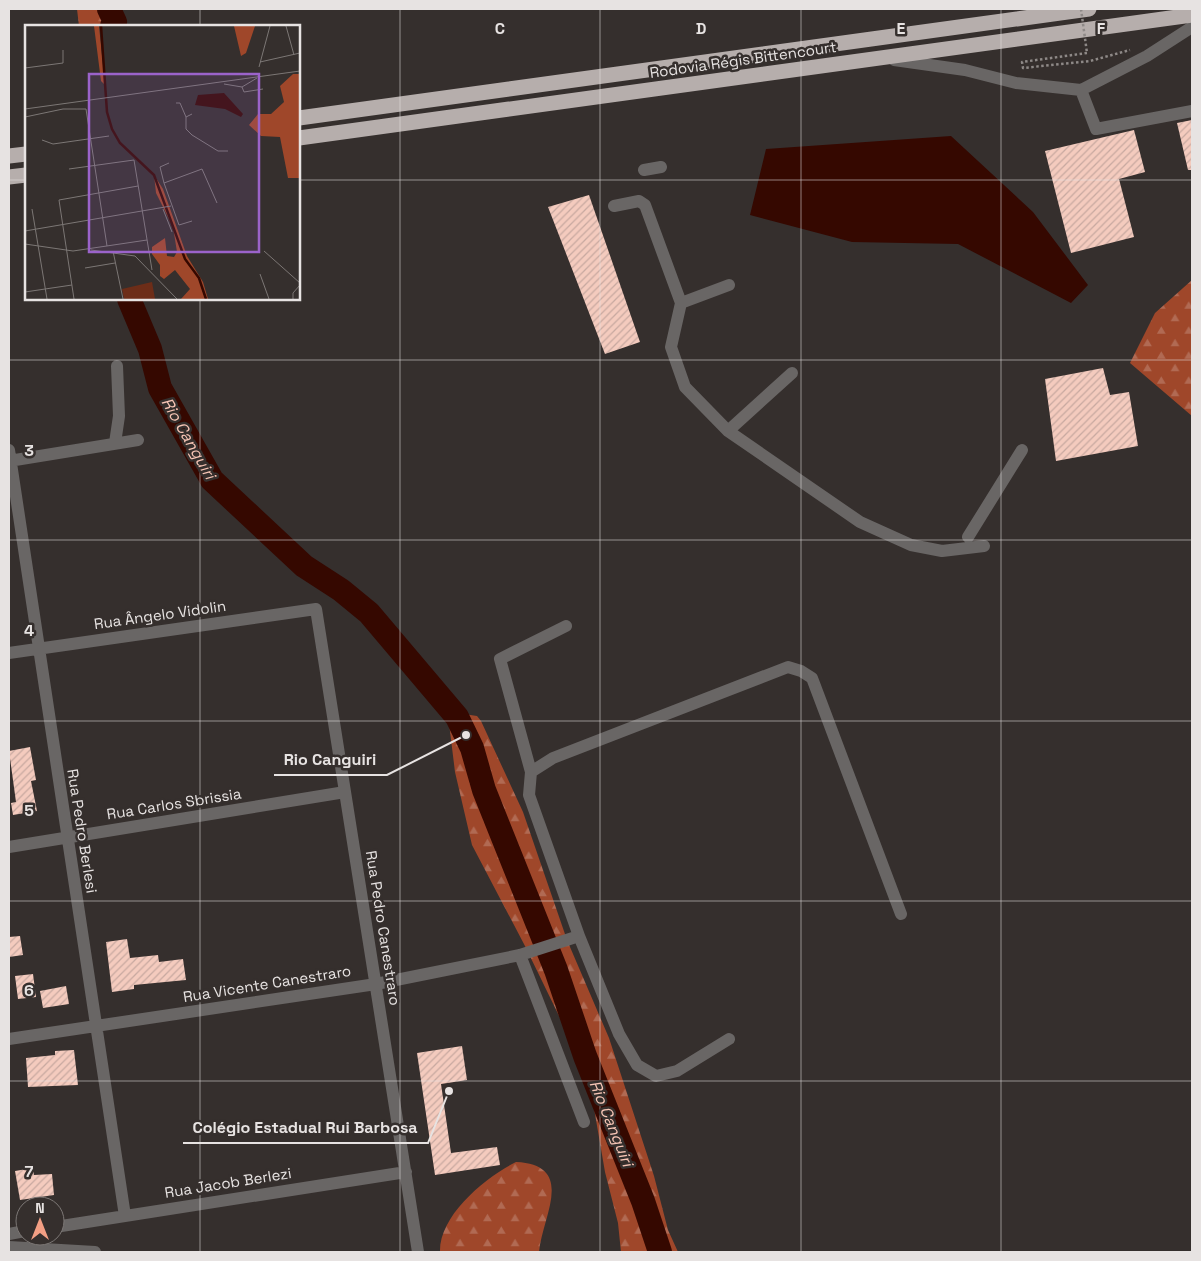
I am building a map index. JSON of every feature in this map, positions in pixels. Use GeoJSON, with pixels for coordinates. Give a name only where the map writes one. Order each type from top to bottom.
{"type":"FeatureCollection","features":[{"type":"Feature","properties":{"kind":"highway","name":"Rodovia Régis Bittencourt"},"geometry":{"type":"LineString","coordinates":[[300,118],[1089,9]]}},
{"type":"Feature","properties":{"kind":"highway","name":"Rodovia Régis Bittencourt"},"geometry":{"type":"LineString","coordinates":[[300,138],[884,59],[1192,15]]}},
{"type":"Feature","properties":{"kind":"highway"},"geometry":{"type":"LineString","coordinates":[[9,156],[25,154]]}},
{"type":"Feature","properties":{"kind":"highway"},"geometry":{"type":"LineString","coordinates":[[9,178],[25,175]]}},
{"type":"Feature","properties":{"kind":"street"},"geometry":{"type":"LineString","coordinates":[[884,59],[965,70],[1016,83],[1081,90],[1147,56],[1192,27]]}},
{"type":"Feature","properties":{"kind":"street"},"geometry":{"type":"LineString","coordinates":[[1081,90],[1096,130],[1192,111]]}},
{"type":"Feature","properties":{"kind":"street"},"geometry":{"type":"LineString","coordinates":[[644,170],[661,167]]}},
{"type":"Feature","properties":{"kind":"street"},"geometry":{"type":"LineString","coordinates":[[614,206],[638,201],[645,204],[681,303],[671,347],[685,387],[728,431],[860,522],[911,545],[942,551],[984,546]]}},
{"type":"Feature","properties":{"kind":"street"},"geometry":{"type":"LineString","coordinates":[[681,303],[729,285]]}},
{"type":"Feature","properties":{"kind":"street"},"geometry":{"type":"LineString","coordinates":[[115,443],[119,416],[117,366]]}},
{"type":"Feature","properties":{"kind":"street"},"geometry":{"type":"LineString","coordinates":[[728,431],[792,373]]}},
{"type":"Feature","properties":{"kind":"street"},"geometry":{"type":"LineString","coordinates":[[9,457],[138,440]]}},
{"type":"Feature","properties":{"kind":"street"},"geometry":{"type":"LineString","coordinates":[[968,537],[1022,450]]}},
{"type":"Feature","properties":{"kind":"street","name":"Rua Pedro Berlesi"},"geometry":{"type":"LineString","coordinates":[[9,457],[125,1216]]}},
{"type":"Feature","properties":{"kind":"street","name":"Rua Ângelo Vidolin"},"geometry":{"type":"LineString","coordinates":[[9,652],[316,609]]}},
{"type":"Feature","properties":{"kind":"street","name":"Rua Pedro Canestraro"},"geometry":{"type":"LineString","coordinates":[[316,609],[418,1252]]}},
{"type":"Feature","properties":{"kind":"street"},"geometry":{"type":"LineString","coordinates":[[566,626],[500,659],[531,772],[528,795],[578,936],[619,1034],[637,1066],[656,1076],[677,1071],[729,1039]]}},
{"type":"Feature","properties":{"kind":"street"},"geometry":{"type":"LineString","coordinates":[[531,772],[553,758],[788,667],[801,671],[812,678],[901,914]]}},
{"type":"Feature","properties":{"kind":"street","name":"Rua Carlos Sbrissia"},"geometry":{"type":"LineString","coordinates":[[9,847],[345,792]]}},
{"type":"Feature","properties":{"kind":"street","name":"Rua Vicente Canestraro"},"geometry":{"type":"LineString","coordinates":[[9,1039],[376,984],[524,954],[578,936]]}},
{"type":"Feature","properties":{"kind":"street"},"geometry":{"type":"LineString","coordinates":[[524,954],[584,1122]]}},
{"type":"Feature","properties":{"kind":"street","name":"Rua Jacob Berlezi"},"geometry":{"type":"LineString","coordinates":[[65,1225],[406,1172]]}},
{"type":"Feature","properties":{"kind":"street"},"geometry":{"type":"LineString","coordinates":[[9,1248],[94,1252]]}},
{"type":"Feature","properties":{"kind":"path"},"geometry":{"type":"LineString","coordinates":[[1081,9],[1087,53],[1022,62],[1023,68],[1090,61],[1140,47],[1147,56]]}},
{"type":"Feature","properties":{"kind":"green space"},"geometry":{"type":"Polygon","coordinates":[[[77,9],[112,9],[113,25],[79,25],[77,9]]]}},
{"type":"Feature","properties":{"kind":"green space"},"geometry":{"type":"Polygon","coordinates":[[[1192,280],[1192,416],[1130,363],[1155,313],[1192,280]]]}},
{"type":"Feature","properties":{"kind":"green space"},"geometry":{"type":"Polygon","coordinates":[[[457,713],[477,716],[481,721],[523,812],[567,940],[609,1038],[654,1176],[668,1230],[678,1252],[621,1252],[618,1223],[605,1172],[590,1085],[580,1059],[525,946],[472,845],[455,772],[448,715],[457,713]]]}},
{"type":"Feature","properties":{"kind":"green space"},"geometry":{"type":"Polygon","coordinates":[[[516,1162],[535,1165],[546,1172],[551,1183],[552,1195],[539,1252],[440,1252],[447,1224],[466,1199],[491,1177],[516,1162]]]}},
{"type":"Feature","properties":{"kind":"shaded area"},"geometry":{"type":"Polygon","coordinates":[[[951,136],[1033,212],[1088,285],[1071,303],[958,244],[852,242],[750,215],[766,149],[951,136]]]}},
{"type":"Feature","properties":{"kind":"building"},"geometry":{"type":"Polygon","coordinates":[[[1192,120],[1192,170],[1188,170],[1177,123],[1192,120]]]}},
{"type":"Feature","properties":{"kind":"building"},"geometry":{"type":"Polygon","coordinates":[[[1134,130],[1145,172],[1119,179],[1134,237],[1071,253],[1045,151],[1134,130]]]}},
{"type":"Feature","properties":{"kind":"building"},"geometry":{"type":"Polygon","coordinates":[[[589,195],[640,342],[605,354],[548,207],[589,195]]]}},
{"type":"Feature","properties":{"kind":"building"},"geometry":{"type":"Polygon","coordinates":[[[1103,368],[1110,395],[1129,392],[1138,446],[1056,461],[1045,379],[1103,368]]]}},
{"type":"Feature","properties":{"kind":"building"},"geometry":{"type":"Polygon","coordinates":[[[30,747],[36,780],[31,781],[37,811],[13,815],[11,803],[16,802],[9,751],[30,747]]]}},
{"type":"Feature","properties":{"kind":"building"},"geometry":{"type":"Polygon","coordinates":[[[20,936],[23,955],[9,957],[9,937],[20,936]]]}},
{"type":"Feature","properties":{"kind":"building"},"geometry":{"type":"Polygon","coordinates":[[[127,939],[130,958],[158,955],[159,962],[183,959],[186,980],[134,985],[134,989],[112,992],[106,942],[127,939]]]}},
{"type":"Feature","properties":{"kind":"building"},"geometry":{"type":"Polygon","coordinates":[[[33,974],[36,997],[18,999],[15,976],[33,974]]]}},
{"type":"Feature","properties":{"kind":"building"},"geometry":{"type":"Polygon","coordinates":[[[66,986],[69,1004],[43,1008],[40,991],[66,986]]]}},
{"type":"Feature","properties":{"kind":"building"},"geometry":{"type":"Polygon","coordinates":[[[462,1046],[467,1080],[441,1084],[451,1153],[497,1147],[500,1165],[435,1175],[417,1053],[462,1046]]]}},
{"type":"Feature","properties":{"kind":"building"},"geometry":{"type":"Polygon","coordinates":[[[74,1050],[78,1085],[28,1087],[26,1058],[55,1055],[55,1051],[74,1050]]]}},
{"type":"Feature","properties":{"kind":"building"},"geometry":{"type":"Polygon","coordinates":[[[33,1168],[34,1175],[52,1174],[54,1195],[19,1196],[15,1171],[33,1168]]]}},
{"type":"Feature","properties":{"kind":"waterway","name":"Rio Canguiri"},"geometry":{"type":"LineString","coordinates":[[109,9],[115,22],[113,25]]}},
{"type":"Feature","properties":{"kind":"waterway","name":"Rio Canguiri"},"geometry":{"type":"LineString","coordinates":[[129,300],[150,349],[160,388],[212,480],[304,566],[341,590],[369,613],[457,717],[472,748],[484,790],[556,970],[585,1056],[643,1201],[660,1252]]}},
{"type":"Feature","properties":{"kind":"place","name":"Rio Canguiri"},"geometry":{"type":"Point","coordinates":[466,735]}},
{"type":"Feature","properties":{"kind":"place","name":"Colégio Estadual Rui Barbosa"},"geometry":{"type":"Point","coordinates":[449,1091]}}]}
